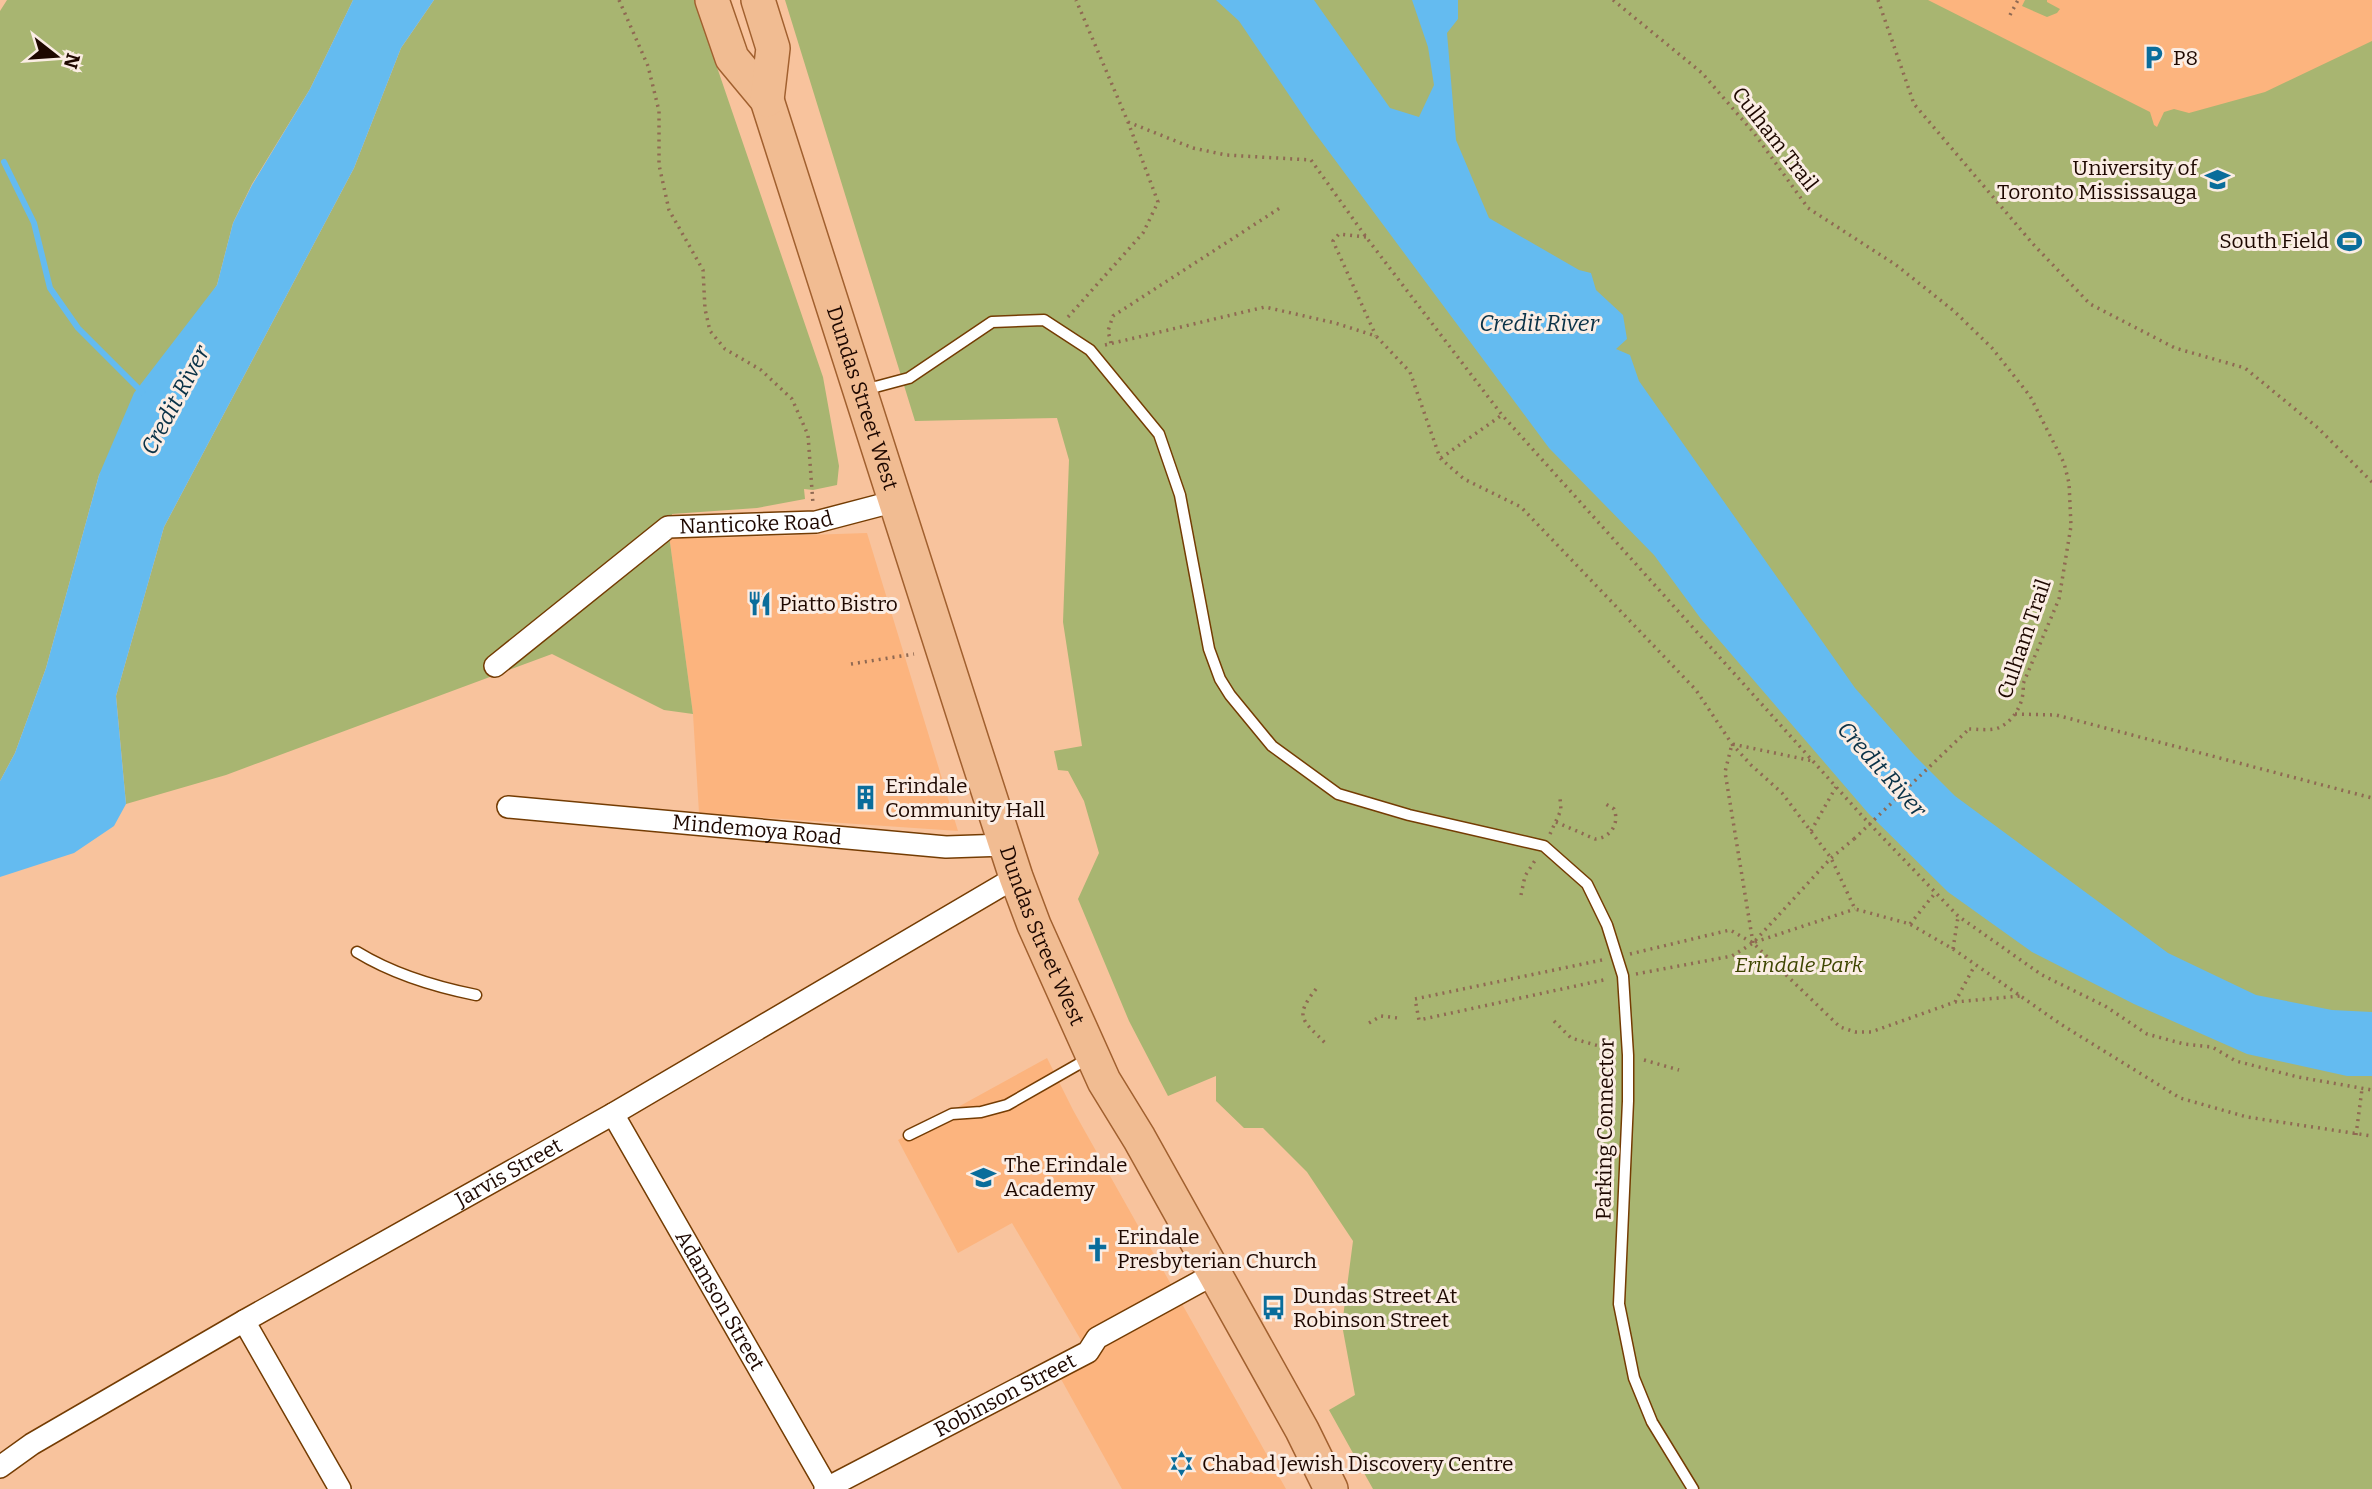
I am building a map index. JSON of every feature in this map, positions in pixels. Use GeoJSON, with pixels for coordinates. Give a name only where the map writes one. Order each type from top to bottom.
{"type":"FeatureCollection","features":[{"type":"Feature","properties":{"kind":"main road","name":"Dundas Street West"},"geometry":{"type":"LineString","coordinates":[[712,0],[732,58],[767,100],[1016,877],[1066,999],[1104,1081],[1139,1138],[1302,1430],[1331,1489]]}},
{"type":"Feature","properties":{"kind":"main road","name":"Dundas Street West"},"geometry":{"type":"LineString","coordinates":[[758,0],[774,48],[767,100]]}},
{"type":"Feature","properties":{"kind":"street","name":"Nanticoke Road"},"geometry":{"type":"LineString","coordinates":[[495,666],[668,527],[816,522],[896,501]]}},
{"type":"Feature","properties":{"kind":"street","name":"Mindemoya Road"},"geometry":{"type":"LineString","coordinates":[[508,807],[946,847],[1006,845]]}},
{"type":"Feature","properties":{"kind":"street","name":"Jarvis Street"},"geometry":{"type":"LineString","coordinates":[[0,1466],[32,1444],[244,1321],[612,1114],[1016,877]]}},
{"type":"Feature","properties":{"kind":"street","name":"Adamson Street"},"geometry":{"type":"LineString","coordinates":[[612,1114],[827,1489]]}},
{"type":"Feature","properties":{"kind":"street","name":"Robinson Street"},"geometry":{"type":"LineString","coordinates":[[827,1489],[1088,1352],[1097,1338],[1214,1274]]}},
{"type":"Feature","properties":{"kind":"street"},"geometry":{"type":"LineString","coordinates":[[244,1321],[340,1489]]}},
{"type":"Feature","properties":{"kind":"lane"},"geometry":{"type":"LineString","coordinates":[[861,391],[909,377],[992,322],[1044,320],[1090,349],[1159,434],[1180,495],[1209,649],[1220,679],[1230,695],[1272,746],[1338,794],[1409,815],[1544,846]]}},
{"type":"Feature","properties":{"kind":"lane","name":"Parking Connector"},"geometry":{"type":"LineString","coordinates":[[1544,846],[1590,887],[1604,918],[1623,976],[1628,1089],[1619,1304],[1634,1378],[1651,1422],[1692,1489]]}},
{"type":"Feature","properties":{"kind":"lane"},"geometry":{"type":"LineString","coordinates":[[357,952],[376,964],[405,975],[477,995]]}},
{"type":"Feature","properties":{"kind":"lane"},"geometry":{"type":"LineString","coordinates":[[909,1135],[951,1114],[981,1112],[1007,1105],[1093,1056]]}},
{"type":"Feature","properties":{"kind":"path"},"geometry":{"type":"LineString","coordinates":[[619,0],[648,66],[659,111],[659,165],[669,210],[703,270],[705,309],[710,331],[725,349],[761,370],[792,399],[808,435],[810,487],[816,522]]}},
{"type":"Feature","properties":{"kind":"path"},"geometry":{"type":"LineString","coordinates":[[1058,329],[1143,233],[1158,202],[1128,122],[1076,0]]}},
{"type":"Feature","properties":{"kind":"path","name":"Culham Trail"},"geometry":{"type":"LineString","coordinates":[[1613,0],[1702,73],[1754,133],[1808,208],[1896,265],[1954,311],[1992,348],[2031,396],[2064,463],[2068,483],[2071,526],[2059,599],[2023,684],[2024,695],[2015,714],[1998,728],[1969,729],[1832,858],[1753,943]]}},
{"type":"Feature","properties":{"kind":"path"},"geometry":{"type":"LineString","coordinates":[[1878,0],[1913,104],[2025,234],[2090,304],[2175,348],[2245,368],[2318,428],[2372,482]]}},
{"type":"Feature","properties":{"kind":"path"},"geometry":{"type":"LineString","coordinates":[[2010,15],[2018,0]]}},
{"type":"Feature","properties":{"kind":"path"},"geometry":{"type":"LineString","coordinates":[[1128,122],[1193,148],[1226,155],[1311,160],[1366,237],[1502,415],[1836,787],[1958,916],[2042,975],[2105,1006],[2147,1034],[2185,1044],[2211,1047],[2236,1060],[2372,1090]]}},
{"type":"Feature","properties":{"kind":"path"},"geometry":{"type":"LineString","coordinates":[[1111,343],[1108,331],[1114,316],[1283,206]]}},
{"type":"Feature","properties":{"kind":"path"},"geometry":{"type":"LineString","coordinates":[[1366,237],[1339,234],[1333,242],[1376,336],[1410,372],[1440,458],[1464,479],[1521,507],[1696,690],[1732,744],[1782,793],[1832,858],[1855,909]]}},
{"type":"Feature","properties":{"kind":"path"},"geometry":{"type":"LineString","coordinates":[[1090,349],[1265,307],[1335,323],[1376,336]]}},
{"type":"Feature","properties":{"kind":"path"},"geometry":{"type":"LineString","coordinates":[[1440,458],[1502,415]]}},
{"type":"Feature","properties":{"kind":"path"},"geometry":{"type":"LineString","coordinates":[[851,664],[914,654]]}},
{"type":"Feature","properties":{"kind":"path"},"geometry":{"type":"LineString","coordinates":[[2015,714],[2056,715],[2372,798]]}},
{"type":"Feature","properties":{"kind":"path"},"geometry":{"type":"LineString","coordinates":[[1732,744],[1813,761]]}},
{"type":"Feature","properties":{"kind":"path"},"geometry":{"type":"LineString","coordinates":[[1732,744],[1726,772],[1753,943]]}},
{"type":"Feature","properties":{"kind":"path"},"geometry":{"type":"LineString","coordinates":[[1811,832],[1836,787]]}},
{"type":"Feature","properties":{"kind":"path"},"geometry":{"type":"LineString","coordinates":[[1521,895],[1525,876],[1544,846],[1561,810],[1560,798]]}},
{"type":"Feature","properties":{"kind":"path"},"geometry":{"type":"LineString","coordinates":[[1556,822],[1600,839],[1611,832],[1616,820],[1614,809],[1604,803]]}},
{"type":"Feature","properties":{"kind":"path"},"geometry":{"type":"LineString","coordinates":[[1910,924],[1936,891]]}},
{"type":"Feature","properties":{"kind":"path"},"geometry":{"type":"LineString","coordinates":[[2021,996],[1955,1002],[1871,1032],[1849,1031],[1836,1024],[1753,943],[1730,930],[1618,957],[1415,999],[1419,1020],[1623,976],[1732,956],[1753,943],[1855,909],[1910,924],[1953,949],[2021,996],[2062,1025],[2180,1098],[2246,1117],[2372,1136]]}},
{"type":"Feature","properties":{"kind":"path"},"geometry":{"type":"LineString","coordinates":[[1953,949],[1958,916]]}},
{"type":"Feature","properties":{"kind":"path"},"geometry":{"type":"LineString","coordinates":[[1955,1002],[1975,964]]}},
{"type":"Feature","properties":{"kind":"path"},"geometry":{"type":"LineString","coordinates":[[1316,989],[1304,1005],[1302,1013],[1305,1023],[1326,1044]]}},
{"type":"Feature","properties":{"kind":"path"},"geometry":{"type":"LineString","coordinates":[[1369,1023],[1381,1016],[1398,1017]]}},
{"type":"Feature","properties":{"kind":"path"},"geometry":{"type":"LineString","coordinates":[[2356,1135],[2362,1089]]}},
{"type":"Feature","properties":{"kind":"shaded area","name":"University of Toronto Mississauga"},"geometry":{"type":"Polygon","coordinates":[[[1773,0],[2372,0],[2372,482],[1887,39],[1773,0]]]}},
{"type":"Feature","properties":{"kind":"shaded area"},"geometry":{"type":"Polygon","coordinates":[[[867,533],[958,831],[699,813],[693,714],[669,535],[714,538],[867,533]]]}},
{"type":"Feature","properties":{"kind":"shaded area"},"geometry":{"type":"Polygon","coordinates":[[[1047,1058],[1073,1110],[1286,1489],[1122,1489],[1056,1370],[1088,1352],[1012,1223],[958,1253],[898,1140],[1047,1058]]]}},
{"type":"Feature","properties":{"kind":"green space"},"geometry":{"type":"Polygon","coordinates":[[[7,0],[353,0],[310,89],[252,184],[233,223],[217,285],[99,475],[46,668],[15,753],[0,781],[0,11],[7,0]]]}},
{"type":"Feature","properties":{"kind":"green space"},"geometry":{"type":"Polygon","coordinates":[[[434,0],[694,0],[823,377],[839,466],[837,485],[804,489],[805,499],[757,508],[672,514],[669,535],[693,714],[664,710],[552,654],[226,775],[126,804],[116,696],[164,527],[354,168],[401,48],[434,0]]]}},
{"type":"Feature","properties":{"kind":"green space","name":"Erindale Park"},"geometry":{"type":"Polygon","coordinates":[[[785,0],[1928,0],[2150,112],[2157,127],[2164,112],[2174,109],[2189,113],[2265,92],[2372,41],[2372,1489],[1373,1489],[1329,1410],[1355,1395],[1342,1325],[1353,1241],[1307,1172],[1263,1128],[1244,1128],[1216,1101],[1216,1076],[1168,1096],[1129,1021],[1078,899],[1099,853],[1084,801],[1068,771],[1058,770],[1054,751],[1082,746],[1063,622],[1069,460],[1057,418],[915,421],[785,0]]]}},
{"type":"Feature","properties":{"kind":"green space"},"geometry":{"type":"Polygon","coordinates":[[[2025,0],[2047,0],[2060,9],[2047,17],[2022,6],[2025,0]]]}},
{"type":"Feature","properties":{"kind":"water","name":"Credit River"},"geometry":{"type":"Polygon","coordinates":[[[353,0],[434,0],[401,48],[354,168],[164,527],[116,696],[126,804],[114,826],[74,853],[0,877],[0,781],[15,753],[46,668],[99,475],[134,393],[217,285],[233,223],[252,185],[310,89],[353,0]]]}},
{"type":"Feature","properties":{"kind":"water","name":"Credit River"},"geometry":{"type":"Polygon","coordinates":[[[1216,0],[1314,0],[1390,108],[1419,117],[1434,85],[1428,47],[1412,0],[1458,0],[1458,19],[1447,33],[1456,140],[1489,218],[1579,270],[1591,273],[1596,290],[1623,315],[1627,339],[1616,349],[1630,355],[1639,381],[1855,688],[1915,756],[1955,796],[2168,953],[2256,995],[2332,1010],[2372,1012],[2372,1076],[2347,1076],[2247,1054],[2134,1004],[2032,952],[1948,892],[1868,813],[1701,619],[1654,555],[1549,448],[1312,129],[1239,21],[1216,0]]]}},
{"type":"Feature","properties":{"kind":"waterway"},"geometry":{"type":"LineString","coordinates":[[4,162],[34,223],[50,288],[78,328],[142,392]]}},
{"type":"Feature","properties":{"kind":"place","name":"P8"},"geometry":{"type":"Point","coordinates":[2153,58]}},
{"type":"Feature","properties":{"kind":"place","name":"University of Toronto Mississauga"},"geometry":{"type":"Point","coordinates":[2217,180]}},
{"type":"Feature","properties":{"kind":"place","name":"South Field"},"geometry":{"type":"Point","coordinates":[2349,241]}},
{"type":"Feature","properties":{"kind":"place","name":"Piatto Bistro"},"geometry":{"type":"Point","coordinates":[759,604]}},
{"type":"Feature","properties":{"kind":"place","name":"Erindale Community Hall"},"geometry":{"type":"Point","coordinates":[865,798]}},
{"type":"Feature","properties":{"kind":"place","name":"The Erindale Academy"},"geometry":{"type":"Point","coordinates":[984,1177]}},
{"type":"Feature","properties":{"kind":"place","name":"Erindale Presbyterian Church"},"geometry":{"type":"Point","coordinates":[1097,1249]}},
{"type":"Feature","properties":{"kind":"place","name":"Dundas Street At Robinson Street"},"geometry":{"type":"Point","coordinates":[1273,1308]}},
{"type":"Feature","properties":{"kind":"place","name":"Chabad Jewish Discovery Centre"},"geometry":{"type":"Point","coordinates":[1182,1464]}}]}
